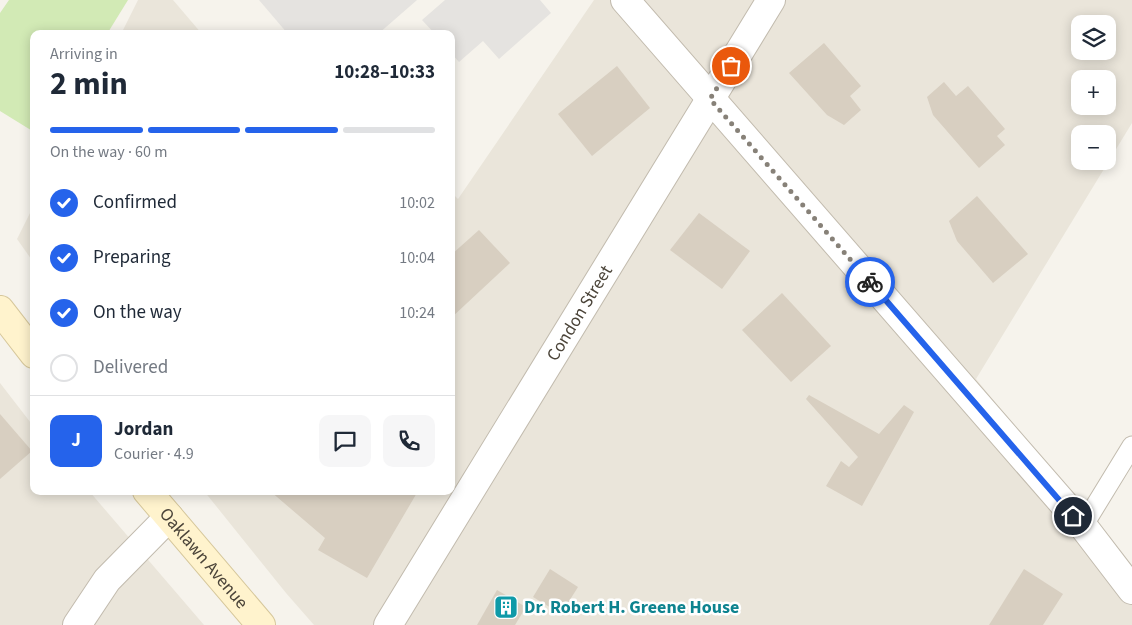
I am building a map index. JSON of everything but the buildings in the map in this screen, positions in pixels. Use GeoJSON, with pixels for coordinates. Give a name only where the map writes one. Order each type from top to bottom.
{"type":"FeatureCollection","features":[{"type":"Feature","properties":{"kind":"street"},"geometry":{"type":"LineString","coordinates":[[625,0],[1083,526],[1132,590]]}},
{"type":"Feature","properties":{"kind":"street","name":"Condon Street"},"geometry":{"type":"LineString","coordinates":[[388,625],[771,0]]}},
{"type":"Feature","properties":{"kind":"street"},"geometry":{"type":"LineString","coordinates":[[0,310],[30,349]]}},
{"type":"Feature","properties":{"kind":"street","name":"Oaklawn Avenue"},"geometry":{"type":"LineString","coordinates":[[150,495],[260,625]]}},
{"type":"Feature","properties":{"kind":"street"},"geometry":{"type":"LineString","coordinates":[[77,625],[107,580],[169,517]]}},
{"type":"Feature","properties":{"kind":"lane"},"geometry":{"type":"LineString","coordinates":[[1083,526],[1132,446]]}},
{"type":"Feature","properties":{"kind":"shaded area"},"geometry":{"type":"Polygon","coordinates":[[[138,0],[173,0],[199,30],[123,30],[138,0]]]}},
{"type":"Feature","properties":{"kind":"shaded area"},"geometry":{"type":"Polygon","coordinates":[[[259,0],[417,0],[383,30],[285,30],[259,0]]]}},
{"type":"Feature","properties":{"kind":"shaded area"},"geometry":{"type":"Polygon","coordinates":[[[445,0],[540,0],[551,13],[499,59],[483,41],[459,62],[455,58],[455,30],[431,30],[422,20],[445,0]]]}},
{"type":"Feature","properties":{"kind":"shaded area"},"geometry":{"type":"Polygon","coordinates":[[[594,0],[1132,0],[1132,123],[1116,149],[1116,125],[1071,125],[1071,170],[1103,170],[976,379],[1132,568],[1132,625],[314,625],[207,495],[455,495],[455,196],[458,199],[594,0]]]}},
{"type":"Feature","properties":{"kind":"shaded area"},"geometry":{"type":"Polygon","coordinates":[[[30,213],[30,257],[17,239],[30,213]]]}},
{"type":"Feature","properties":{"kind":"shaded area"},"geometry":{"type":"Polygon","coordinates":[[[0,383],[30,422],[30,495],[92,495],[204,625],[0,625],[0,383]]]}},
{"type":"Feature","properties":{"kind":"green space"},"geometry":{"type":"Polygon","coordinates":[[[9,0],[128,0],[109,30],[30,30],[30,130],[0,111],[0,13],[9,0]]]}},
{"type":"Feature","properties":{"kind":"way so far"},"geometry":{"type":"LineString","coordinates":[[731,66],[710,99],[870,282]]}},
{"type":"Feature","properties":{"kind":"place","name":"Dr. Robert H. Greene House"},"geometry":{"type":"Point","coordinates":[506,607]}},
{"type":"Feature","properties":{"kind":"route"},"geometry":{"type":"LineString","coordinates":[[870,282],[1073,516]]}}]}
